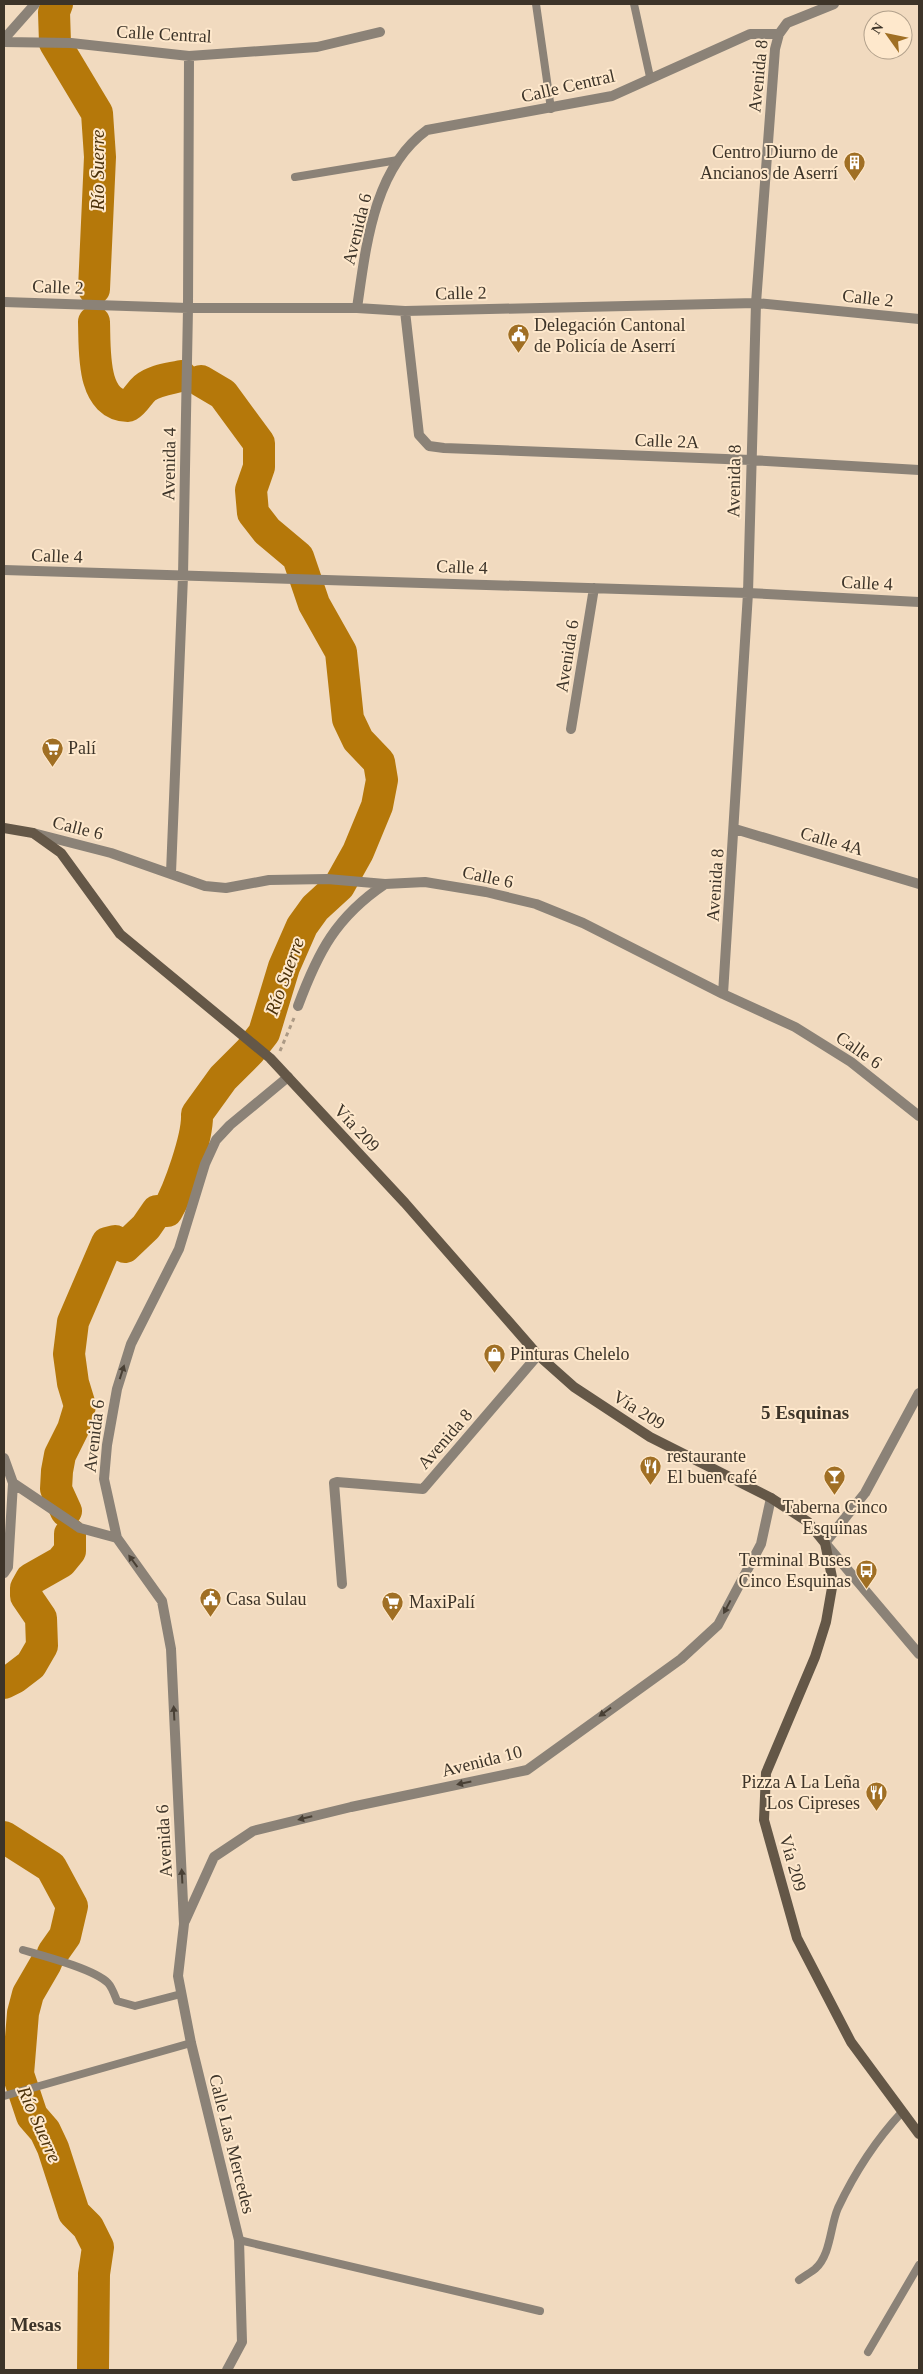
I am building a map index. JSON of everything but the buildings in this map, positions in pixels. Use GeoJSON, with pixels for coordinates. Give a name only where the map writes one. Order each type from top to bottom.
{"type":"FeatureCollection","features":[{"type":"Feature","properties":{"kind":"main road","name":"Calle 6"},"geometry":{"type":"LineString","coordinates":[[4,828],[33,833]]}},
{"type":"Feature","properties":{"kind":"main road","name":"Vía 209"},"geometry":{"type":"LineString","coordinates":[[33,833],[61,853],[120,934],[239,1031],[288,1077],[406,1203],[538,1355],[574,1387],[650,1437],[771,1498],[808,1522],[825,1543],[833,1582],[826,1622],[815,1657],[766,1773],[764,1820],[797,1938],[851,2042],[919,2134]]}},
{"type":"Feature","properties":{"kind":"street"},"geometry":{"type":"LineString","coordinates":[[4,40],[35,4]]}},
{"type":"Feature","properties":{"kind":"street","name":"Avenida 8"},"geometry":{"type":"LineString","coordinates":[[723,994],[735,829],[748,593],[756,303],[775,49],[778,34],[787,23],[834,4]]}},
{"type":"Feature","properties":{"kind":"street","name":"Calle Central"},"geometry":{"type":"LineString","coordinates":[[4,40],[71,43],[189,56],[317,47],[380,32]]}},
{"type":"Feature","properties":{"kind":"street","name":"Calle Central"},"geometry":{"type":"LineString","coordinates":[[398,160],[413,140],[427,130],[551,109],[612,96],[650,77],[750,34],[778,34]]}},
{"type":"Feature","properties":{"kind":"street","name":"Avenida 4"},"geometry":{"type":"LineString","coordinates":[[171,873],[183,576],[188,308],[189,56]]}},
{"type":"Feature","properties":{"kind":"street","name":"Avenida 6"},"geometry":{"type":"LineString","coordinates":[[357,308],[367,241],[382,192],[398,160]]}},
{"type":"Feature","properties":{"kind":"street","name":"Calle 2"},"geometry":{"type":"LineString","coordinates":[[4,302],[188,308],[357,308],[405,311],[756,303],[919,319]]}},
{"type":"Feature","properties":{"kind":"street","name":"Calle 2A"},"geometry":{"type":"LineString","coordinates":[[405,311],[418,434],[429,446],[751,460],[919,470]]}},
{"type":"Feature","properties":{"kind":"street","name":"Calle 4"},"geometry":{"type":"LineString","coordinates":[[4,570],[183,576],[325,578],[748,593],[919,602]]}},
{"type":"Feature","properties":{"kind":"street","name":"Avenida 6"},"geometry":{"type":"LineString","coordinates":[[571,729],[594,588]]}},
{"type":"Feature","properties":{"kind":"street","name":"Calle 4A"},"geometry":{"type":"LineString","coordinates":[[735,829],[919,884]]}},
{"type":"Feature","properties":{"kind":"street","name":"Calle 6"},"geometry":{"type":"LineString","coordinates":[[33,833],[111,853],[205,886],[226,888],[269,880],[327,879],[385,884],[425,882],[486,892],[536,904],[584,923],[723,994],[795,1027],[851,1062],[919,1116]]}},
{"type":"Feature","properties":{"kind":"street"},"geometry":{"type":"LineString","coordinates":[[298,1006],[312,968],[331,935],[348,913],[385,884]]}},
{"type":"Feature","properties":{"kind":"street","name":"Avenida 6"},"geometry":{"type":"LineString","coordinates":[[184,1924],[171,1649],[162,1601],[117,1538],[104,1479],[107,1445],[117,1390],[131,1344],[179,1249],[205,1164],[216,1140],[230,1125],[288,1077]]}},
{"type":"Feature","properties":{"kind":"street","name":"Avenida 8"},"geometry":{"type":"LineString","coordinates":[[342,1584],[334,1483],[422,1489],[538,1355]]}},
{"type":"Feature","properties":{"kind":"street"},"geometry":{"type":"LineString","coordinates":[[919,1392],[865,1492],[825,1543],[919,1654]]}},
{"type":"Feature","properties":{"kind":"street"},"geometry":{"type":"LineString","coordinates":[[4,1458],[13,1484],[8,1567],[4,1573]]}},
{"type":"Feature","properties":{"kind":"street"},"geometry":{"type":"LineString","coordinates":[[13,1484],[80,1528],[117,1538]]}},
{"type":"Feature","properties":{"kind":"street","name":"Avenida 10"},"geometry":{"type":"LineString","coordinates":[[184,1924],[214,1857],[253,1831],[351,1807],[526,1770],[681,1659],[718,1625],[761,1544],[771,1498]]}},
{"type":"Feature","properties":{"kind":"street","name":"Calle Las Mercedes"},"geometry":{"type":"LineString","coordinates":[[184,1924],[178,1976],[181,1994],[191,2043],[239,2240],[242,2342],[229,2369]]}},
{"type":"Feature","properties":{"kind":"lane"},"geometry":{"type":"LineString","coordinates":[[536,4],[551,109]]}},
{"type":"Feature","properties":{"kind":"lane"},"geometry":{"type":"LineString","coordinates":[[634,4],[650,77]]}},
{"type":"Feature","properties":{"kind":"lane"},"geometry":{"type":"LineString","coordinates":[[295,177],[398,160]]}},
{"type":"Feature","properties":{"kind":"lane"},"geometry":{"type":"LineString","coordinates":[[24,1950],[61,1961],[95,1975],[109,1983],[117,2001],[135,2006],[181,1994]]}},
{"type":"Feature","properties":{"kind":"lane"},"geometry":{"type":"LineString","coordinates":[[4,2096],[191,2043]]}},
{"type":"Feature","properties":{"kind":"lane"},"geometry":{"type":"LineString","coordinates":[[799,2280],[815,2269],[821,2262],[837,2210],[855,2176],[878,2137],[902,2112]]}},
{"type":"Feature","properties":{"kind":"lane"},"geometry":{"type":"LineString","coordinates":[[239,2240],[540,2311]]}},
{"type":"Feature","properties":{"kind":"lane"},"geometry":{"type":"LineString","coordinates":[[868,2352],[919,2265]]}},
{"type":"Feature","properties":{"kind":"path"},"geometry":{"type":"LineString","coordinates":[[275,1064],[298,1006]]}},
{"type":"Feature","properties":{"kind":"waterway","name":"Río Suerre"},"geometry":{"type":"LineString","coordinates":[[57,4],[54,12],[55,43],[97,113],[100,157],[94,289]]}},
{"type":"Feature","properties":{"kind":"waterway","name":"Río Suerre"},"geometry":{"type":"LineString","coordinates":[[94,322],[97,374],[107,396],[116,403],[128,406],[149,385],[181,376]]}},
{"type":"Feature","properties":{"kind":"waterway","name":"Río Suerre"},"geometry":{"type":"LineString","coordinates":[[66,1511],[56,1489],[60,1455],[73,1429],[80,1406],[73,1383],[69,1354],[73,1322],[107,1243],[115,1241],[125,1247],[146,1227],[157,1211],[167,1211],[187,1164],[197,1114],[223,1078],[250,1051],[264,1033],[284,967],[302,926],[315,908],[339,886],[358,852],[377,806],[382,780],[379,762],[358,740],[348,719],[341,652],[314,604],[298,557],[267,531],[253,513],[251,490],[259,467],[259,443],[223,394],[201,381]]}},
{"type":"Feature","properties":{"kind":"waterway","name":"Río Suerre"},"geometry":{"type":"LineString","coordinates":[[4,1683],[31,1665],[42,1646],[41,1618],[26,1596],[26,1588],[31,1579],[61,1562],[70,1551],[70,1534]]}},
{"type":"Feature","properties":{"kind":"waterway","name":"Río Suerre"},"geometry":{"type":"LineString","coordinates":[[4,1837],[51,1867],[72,1906],[65,1936],[53,1953]]}},
{"type":"Feature","properties":{"kind":"waterway","name":"Río Suerre"},"geometry":{"type":"LineString","coordinates":[[46,1963],[28,1994],[23,2013],[18,2074],[32,2116],[45,2131],[53,2148],[74,2213],[88,2227],[98,2247],[94,2274],[93,2370]]}},
{"type":"Feature","properties":{"kind":"place","name":"Centro Diurno de Ancianos de Aserrí"},"geometry":{"type":"Point","coordinates":[854,181]}},
{"type":"Feature","properties":{"kind":"place","name":"Delegación Cantonal de Policía de Aserrí"},"geometry":{"type":"Point","coordinates":[518,354]}},
{"type":"Feature","properties":{"kind":"place","name":"Palí"},"geometry":{"type":"Point","coordinates":[52,767]}},
{"type":"Feature","properties":{"kind":"place","name":"Pinturas Chelelo"},"geometry":{"type":"Point","coordinates":[494,1373]}},
{"type":"Feature","properties":{"kind":"place","name":"restaurante El buen café"},"geometry":{"type":"Point","coordinates":[651,1485]}},
{"type":"Feature","properties":{"kind":"place","name":"Taberna Cinco Esquinas"},"geometry":{"type":"Point","coordinates":[835,1496]}},
{"type":"Feature","properties":{"kind":"place","name":"Terminal Buses Cinco Esquinas"},"geometry":{"type":"Point","coordinates":[867,1589]}},
{"type":"Feature","properties":{"kind":"place","name":"Casa Sulau"},"geometry":{"type":"Point","coordinates":[210,1618]}},
{"type":"Feature","properties":{"kind":"place","name":"MaxiPalí"},"geometry":{"type":"Point","coordinates":[393,1621]}},
{"type":"Feature","properties":{"kind":"place","name":"Pizza A La Leña Los Cipreses"},"geometry":{"type":"Point","coordinates":[876,1811]}},
{"type":"Feature","properties":{"kind":"district","name":"5 Esquinas"},"geometry":{"type":"Point","coordinates":[805,1412]}},
{"type":"Feature","properties":{"kind":"district","name":"Mesas"},"geometry":{"type":"Point","coordinates":[36,2324]}}]}
